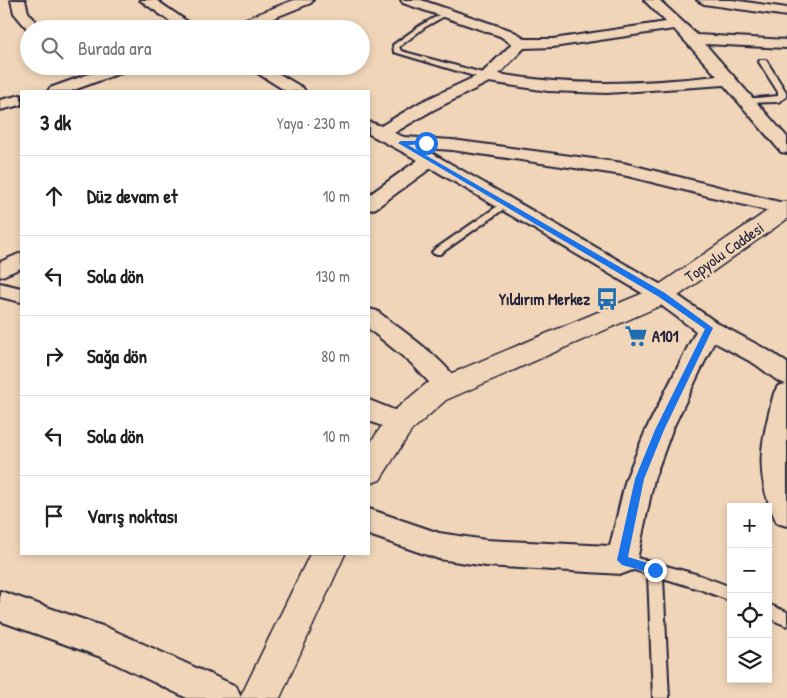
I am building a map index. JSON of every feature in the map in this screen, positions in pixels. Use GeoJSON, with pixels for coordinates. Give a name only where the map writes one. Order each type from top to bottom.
{"type":"FeatureCollection","features":[{"type":"Feature","properties":{"kind":"street"},"geometry":{"type":"LineString","coordinates":[[18,0],[21,12],[28,20]]}},
{"type":"Feature","properties":{"kind":"street"},"geometry":{"type":"LineString","coordinates":[[147,0],[178,20]]}},
{"type":"Feature","properties":{"kind":"street"},"geometry":{"type":"LineString","coordinates":[[251,20],[286,3],[306,0]]}},
{"type":"Feature","properties":{"kind":"street"},"geometry":{"type":"LineString","coordinates":[[408,0],[505,34],[515,38],[520,44]]}},
{"type":"Feature","properties":{"kind":"street"},"geometry":{"type":"LineString","coordinates":[[651,0],[693,39],[787,148]]}},
{"type":"Feature","properties":{"kind":"street"},"geometry":{"type":"LineString","coordinates":[[704,0],[787,12]]}},
{"type":"Feature","properties":{"kind":"street"},"geometry":{"type":"LineString","coordinates":[[375,130],[487,77],[520,44],[553,43],[679,24]]}},
{"type":"Feature","properties":{"kind":"street"},"geometry":{"type":"LineString","coordinates":[[693,39],[787,44]]}},
{"type":"Feature","properties":{"kind":"street"},"geometry":{"type":"LineString","coordinates":[[59,90],[99,75]]}},
{"type":"Feature","properties":{"kind":"street"},"geometry":{"type":"LineString","coordinates":[[268,75],[292,90]]}},
{"type":"Feature","properties":{"kind":"street"},"geometry":{"type":"LineString","coordinates":[[487,77],[545,86],[600,89],[646,88],[727,80]]}},
{"type":"Feature","properties":{"kind":"street"},"geometry":{"type":"LineString","coordinates":[[0,105],[20,100]]}},
{"type":"Feature","properties":{"kind":"street"},"geometry":{"type":"LineString","coordinates":[[375,130],[401,143],[662,295],[709,328],[763,358],[787,375]]}},
{"type":"Feature","properties":{"kind":"street"},"geometry":{"type":"LineString","coordinates":[[401,143],[452,145],[623,169],[786,209]]}},
{"type":"Feature","properties":{"kind":"street"},"geometry":{"type":"LineString","coordinates":[[370,203],[430,160]]}},
{"type":"Feature","properties":{"kind":"street","name":"Topyolu Caddesi"},"geometry":{"type":"LineString","coordinates":[[370,469],[400,423],[436,392],[662,295],[786,209]]}},
{"type":"Feature","properties":{"kind":"street"},"geometry":{"type":"LineString","coordinates":[[0,270],[20,260]]}},
{"type":"Feature","properties":{"kind":"street"},"geometry":{"type":"LineString","coordinates":[[0,290],[20,295]]}},
{"type":"Feature","properties":{"kind":"street"},"geometry":{"type":"LineString","coordinates":[[370,318],[419,357],[449,386]]}},
{"type":"Feature","properties":{"kind":"street"},"geometry":{"type":"LineString","coordinates":[[370,522],[439,546],[486,553],[622,560],[640,479],[659,430],[709,328]]}},
{"type":"Feature","properties":{"kind":"street"},"geometry":{"type":"LineString","coordinates":[[787,393],[773,452],[773,473],[787,514]]}},
{"type":"Feature","properties":{"kind":"street"},"geometry":{"type":"LineString","coordinates":[[370,410],[400,423]]}},
{"type":"Feature","properties":{"kind":"street"},"geometry":{"type":"LineString","coordinates":[[260,698],[328,555]]}},
{"type":"Feature","properties":{"kind":"street"},"geometry":{"type":"LineString","coordinates":[[0,606],[108,644],[224,698]]}},
{"type":"Feature","properties":{"kind":"lane"},"geometry":{"type":"LineString","coordinates":[[447,13],[423,26],[395,46],[398,52],[487,77]]}},
{"type":"Feature","properties":{"kind":"lane"},"geometry":{"type":"LineString","coordinates":[[745,101],[778,100],[782,97],[782,92],[763,62]]}},
{"type":"Feature","properties":{"kind":"lane"},"geometry":{"type":"LineString","coordinates":[[437,252],[505,204]]}},
{"type":"Feature","properties":{"kind":"lane"},"geometry":{"type":"LineString","coordinates":[[622,560],[728,593]]}},
{"type":"Feature","properties":{"kind":"lane"},"geometry":{"type":"LineString","coordinates":[[655,570],[661,698]]}},
{"type":"Feature","properties":{"kind":"lane"},"geometry":{"type":"LineString","coordinates":[[772,613],[787,619]]}},
{"type":"Feature","properties":{"kind":"place","name":"Yıldırım Merkez"},"geometry":{"type":"Point","coordinates":[607,299]}},
{"type":"Feature","properties":{"kind":"place","name":"A101"},"geometry":{"type":"Point","coordinates":[636,336]}},
{"type":"Feature","properties":{"kind":"route"},"geometry":{"type":"LineString","coordinates":[[426,143],[401,143],[662,295],[709,328],[659,430],[640,479],[622,560],[655,570]]}}]}
